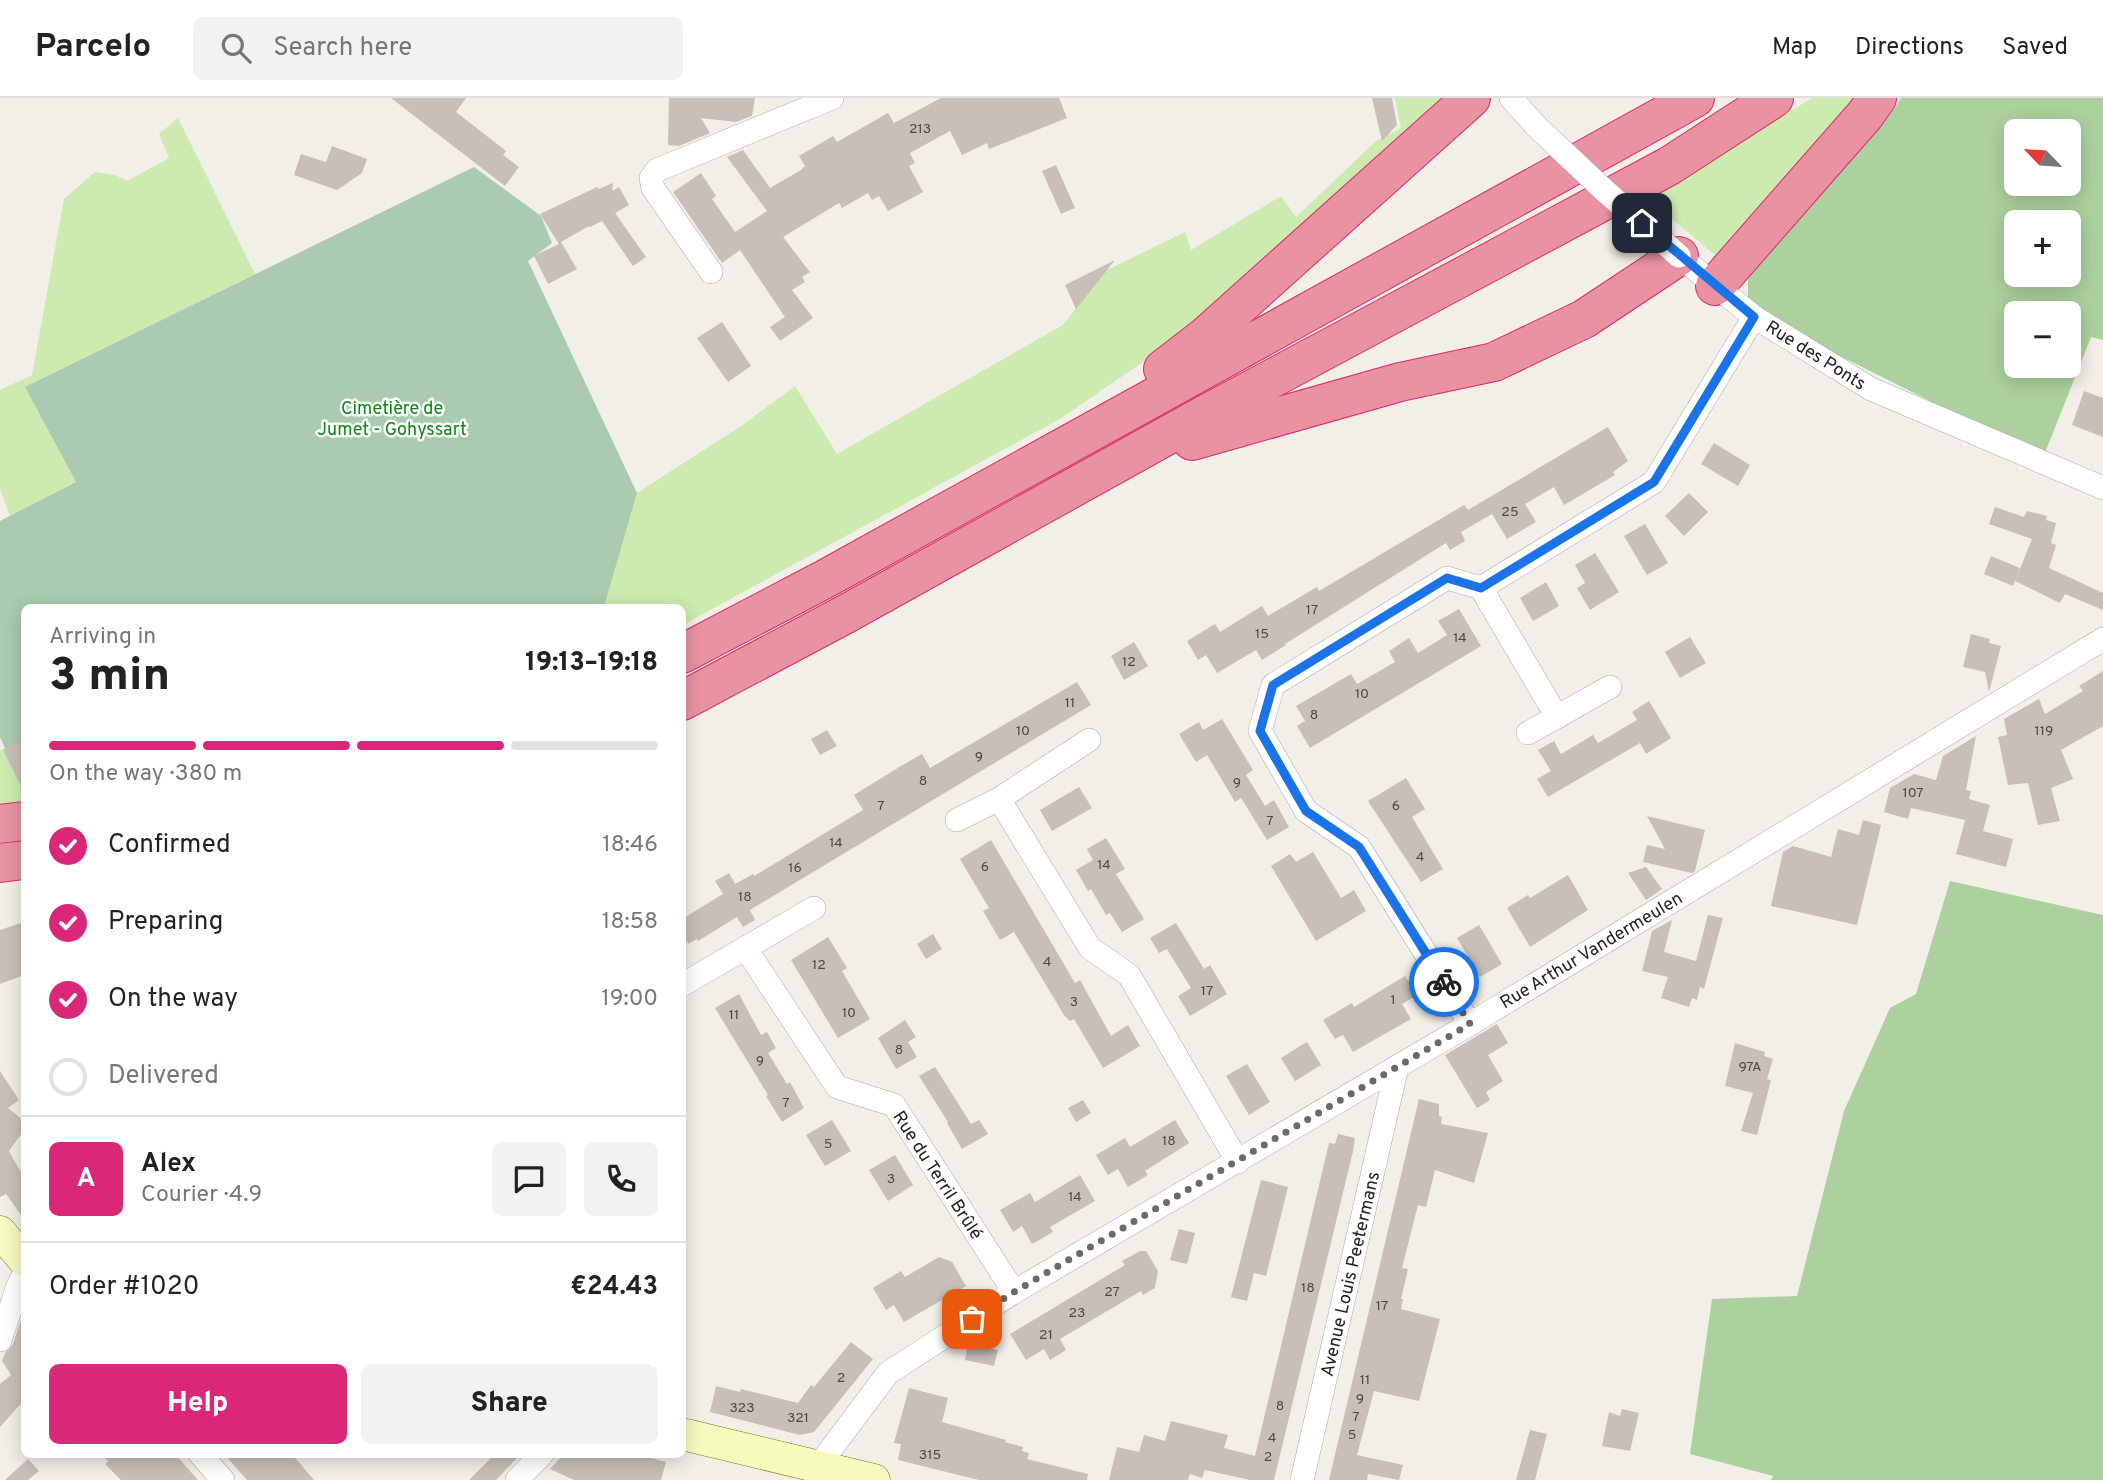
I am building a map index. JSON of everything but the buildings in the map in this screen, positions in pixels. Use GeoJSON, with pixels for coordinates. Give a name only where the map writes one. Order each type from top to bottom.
{"type":"FeatureCollection","features":[{"type":"Feature","properties":{"kind":"highway"},"geometry":{"type":"LineString","coordinates":[[1056,449],[1208,335],[1471,98]]}},
{"type":"Feature","properties":{"kind":"highway"},"geometry":{"type":"LineString","coordinates":[[686,652],[825,579],[1695,98]]}},
{"type":"Feature","properties":{"kind":"highway"},"geometry":{"type":"LineString","coordinates":[[686,699],[1669,166],[1774,98]]}},
{"type":"Feature","properties":{"kind":"highway"},"geometry":{"type":"LineString","coordinates":[[1715,286],[1877,98]]}},
{"type":"Feature","properties":{"kind":"highway"},"geometry":{"type":"LineString","coordinates":[[1116,464],[1256,421],[1374,389],[1494,362],[1584,318],[1679,256]]}},
{"type":"Feature","properties":{"kind":"highway"},"geometry":{"type":"LineString","coordinates":[[0,824],[21,821]]}},
{"type":"Feature","properties":{"kind":"highway"},"geometry":{"type":"LineString","coordinates":[[0,863],[21,860]]}},
{"type":"Feature","properties":{"kind":"street"},"geometry":{"type":"LineString","coordinates":[[711,272],[653,188],[652,178],[657,170],[832,98]]}},
{"type":"Feature","properties":{"kind":"street","name":"Rue des Ponts"},"geometry":{"type":"LineString","coordinates":[[1511,98],[1537,127],[1604,190],[1754,317],[1871,389],[2103,488]]}},
{"type":"Feature","properties":{"kind":"street"},"geometry":{"type":"LineString","coordinates":[[1481,588],[1654,482],[1754,317]]}},
{"type":"Feature","properties":{"kind":"street"},"geometry":{"type":"LineString","coordinates":[[1470,1024],[1359,847],[1306,811],[1260,731],[1273,685],[1447,578],[1481,588],[1557,717]]}},
{"type":"Feature","properties":{"kind":"street","name":"Rue Arthur Vandermeulen"},"geometry":{"type":"LineString","coordinates":[[819,1465],[888,1373],[1014,1292],[1470,1024],[2103,639]]}},
{"type":"Feature","properties":{"kind":"street"},"geometry":{"type":"LineString","coordinates":[[1528,733],[1610,687]]}},
{"type":"Feature","properties":{"kind":"street"},"geometry":{"type":"LineString","coordinates":[[957,820],[999,799],[1089,740]]}},
{"type":"Feature","properties":{"kind":"street"},"geometry":{"type":"LineString","coordinates":[[999,799],[1090,948],[1129,975],[1238,1162]]}},
{"type":"Feature","properties":{"kind":"street"},"geometry":{"type":"LineString","coordinates":[[686,983],[814,908]]}},
{"type":"Feature","properties":{"kind":"street","name":"Rue du Terril Brûlé"},"geometry":{"type":"LineString","coordinates":[[746,948],[836,1087],[894,1105],[1014,1292]]}},
{"type":"Feature","properties":{"kind":"street","name":"Avenue Louis Peetermans"},"geometry":{"type":"LineString","coordinates":[[1302,1480],[1397,1067]]}},
{"type":"Feature","properties":{"kind":"street"},"geometry":{"type":"LineString","coordinates":[[0,1232],[21,1256]]}},
{"type":"Feature","properties":{"kind":"street"},"geometry":{"type":"LineString","coordinates":[[0,1340],[21,1280]]}},
{"type":"Feature","properties":{"kind":"street"},"geometry":{"type":"LineString","coordinates":[[686,1435],[874,1480]]}},
{"type":"Feature","properties":{"kind":"street"},"geometry":{"type":"LineString","coordinates":[[204,1458],[223,1480]]}},
{"type":"Feature","properties":{"kind":"street"},"geometry":{"type":"LineString","coordinates":[[517,1480],[538,1458]]}},
{"type":"Feature","properties":{"kind":"green space"},"geometry":{"type":"Polygon","coordinates":[[[1395,98],[1451,98],[1327,208],[1149,358],[1058,420],[686,623],[686,604],[605,604],[637,493],[741,426],[795,386],[837,454],[1063,325],[1103,272],[1185,232],[1191,250],[1281,196],[1296,217],[1376,141],[1401,128],[1395,98]]]}},
{"type":"Feature","properties":{"kind":"green space"},"geometry":{"type":"Polygon","coordinates":[[[1812,98],[1865,98],[1717,257],[1651,201],[1665,187],[1812,98]]]}},
{"type":"Feature","properties":{"kind":"green space"},"geometry":{"type":"Polygon","coordinates":[[[1901,98],[2103,98],[2103,340],[2091,337],[2081,362],[2081,301],[2004,301],[2004,378],[2075,378],[2045,453],[1932,402],[1836,354],[1748,303],[1748,277],[1889,116],[1901,98]]]}},
{"type":"Feature","properties":{"kind":"green space"},"geometry":{"type":"Polygon","coordinates":[[[178,118],[255,274],[26,387],[76,482],[10,516],[0,489],[0,390],[32,375],[64,199],[95,172],[115,175],[127,181],[169,158],[159,134],[178,118]]]}},
{"type":"Feature","properties":{"kind":"green space","name":"Cimetière de Jumet - Gohyssart"},"geometry":{"type":"Polygon","coordinates":[[[474,167],[541,216],[552,243],[528,261],[637,493],[605,604],[21,604],[21,786],[0,737],[0,521],[76,482],[25,387],[474,167]]]}},
{"type":"Feature","properties":{"kind":"green space"},"geometry":{"type":"Polygon","coordinates":[[[5,748],[21,786],[21,812],[0,814],[0,750],[5,748]]]}},
{"type":"Feature","properties":{"kind":"green space"},"geometry":{"type":"Polygon","coordinates":[[[1950,881],[2103,915],[2103,1480],[1771,1480],[1773,1476],[1690,1454],[1712,1299],[1797,1296],[1844,1111],[1890,1008],[1916,994],[1950,881]]]}},
{"type":"Feature","properties":{"kind":"way so far"},"geometry":{"type":"LineString","coordinates":[[972,1319],[1470,1024],[1444,982]]}},
{"type":"Feature","properties":{"kind":"route"},"geometry":{"type":"LineString","coordinates":[[1444,982],[1359,847],[1306,811],[1260,731],[1273,685],[1447,578],[1481,588],[1654,482],[1754,317],[1642,223]]}}]}
